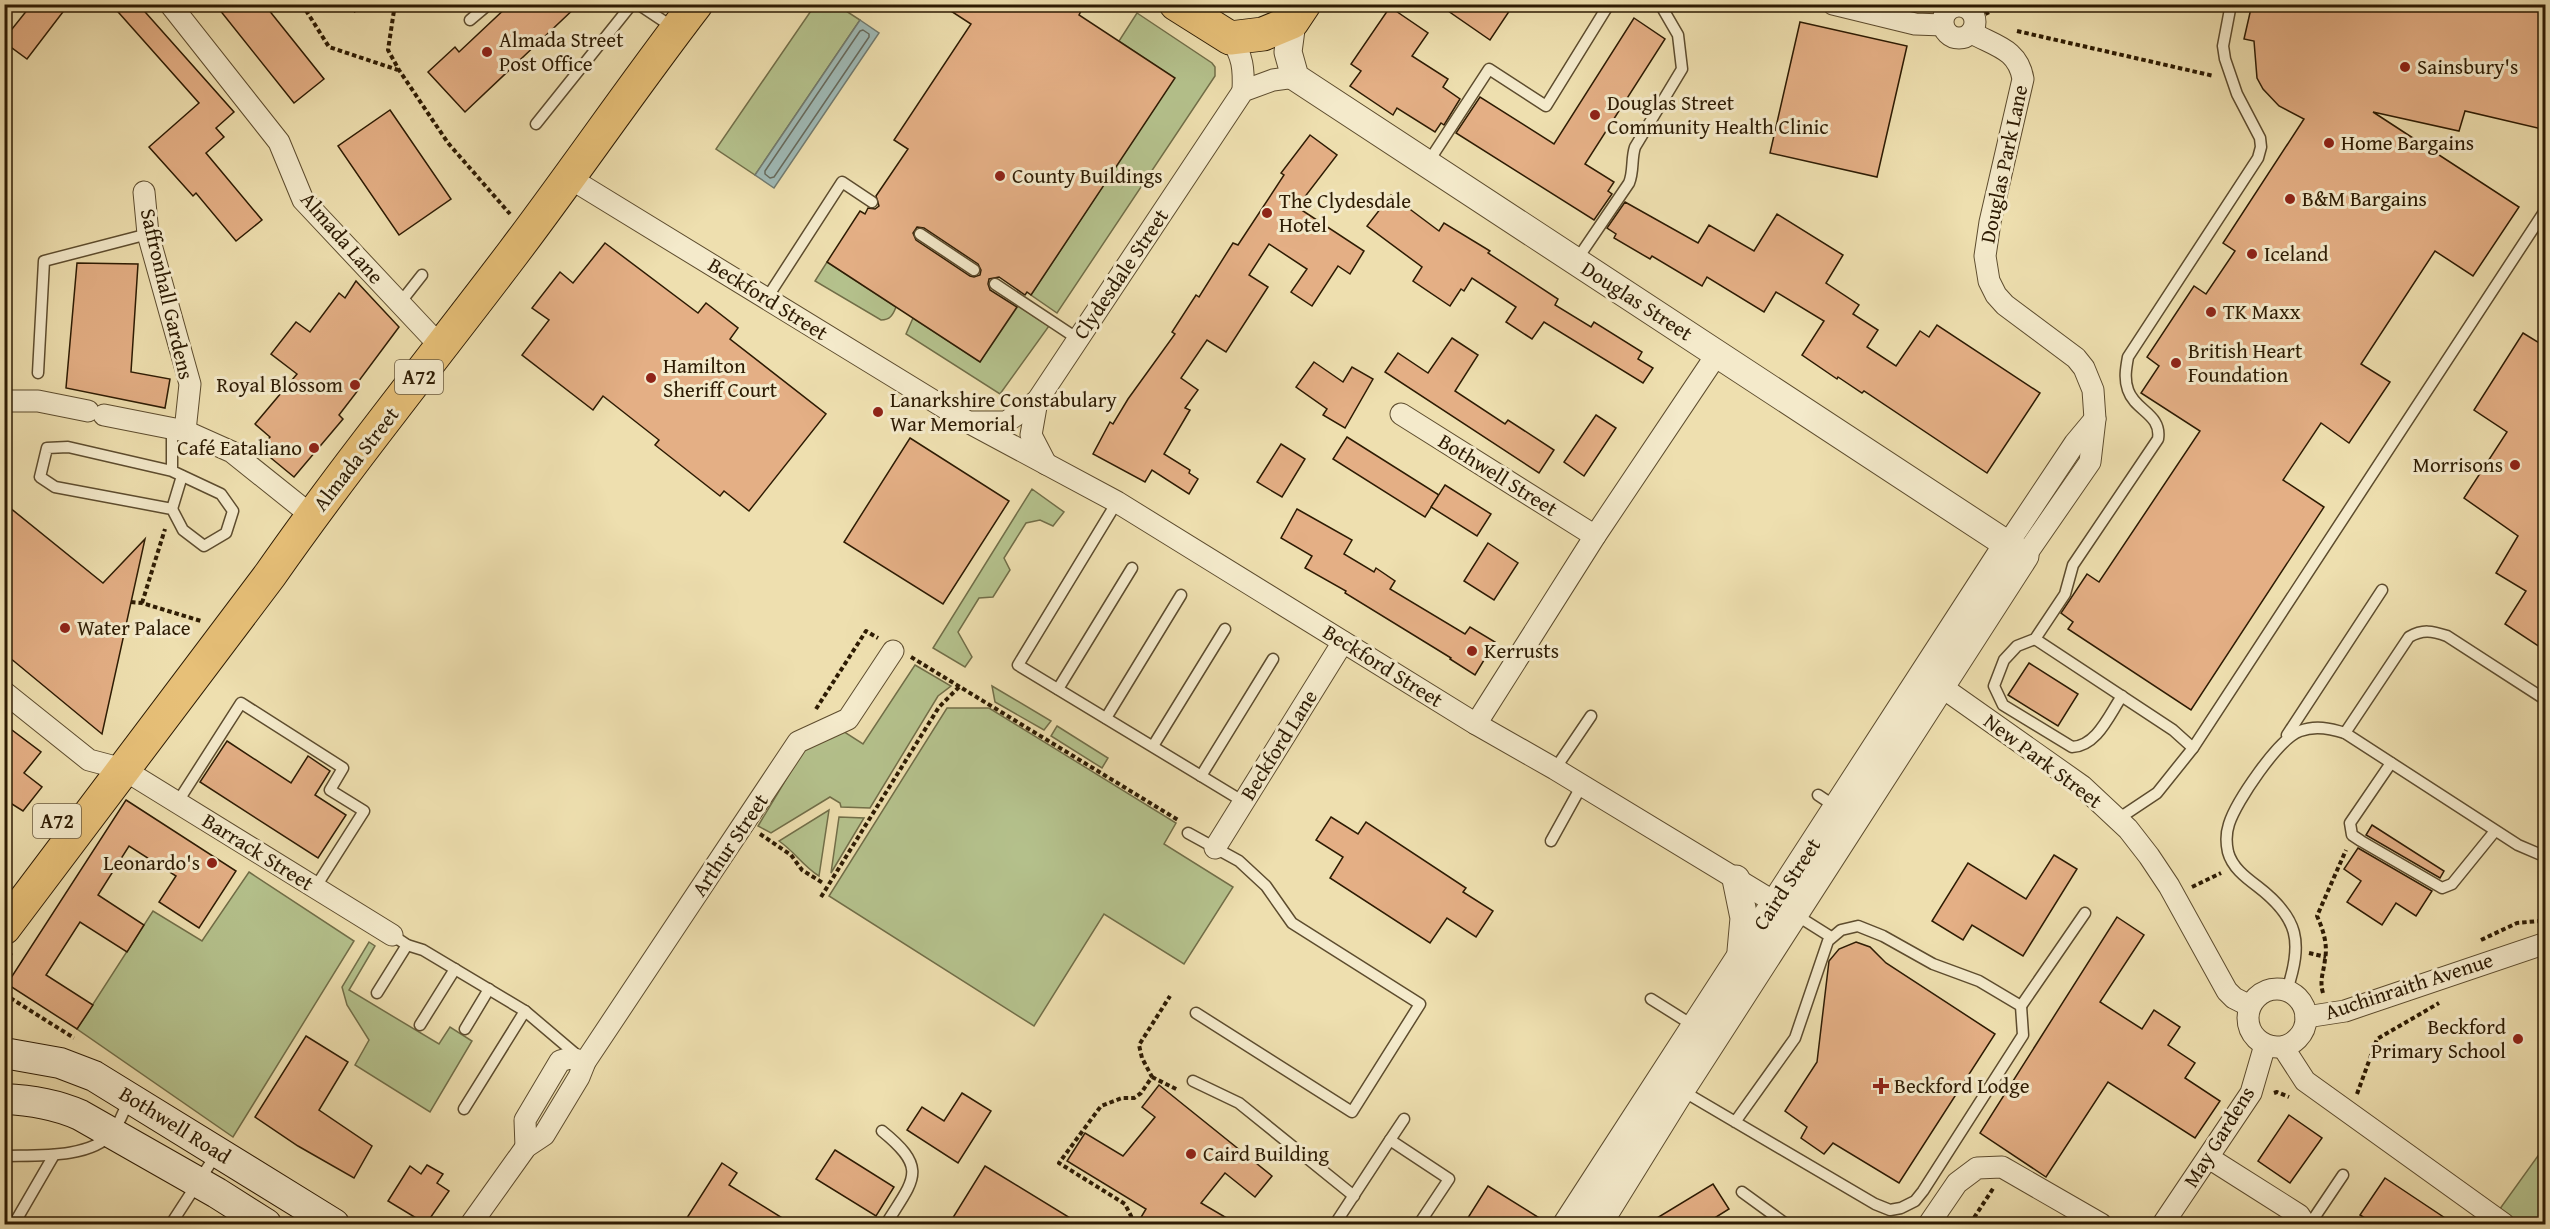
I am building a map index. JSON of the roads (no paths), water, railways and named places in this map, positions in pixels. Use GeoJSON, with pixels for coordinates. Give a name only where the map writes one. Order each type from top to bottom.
{"type":"FeatureCollection","features":[{"type":"Feature","properties":{"kind":"main road","name":"Almada Street"},"geometry":{"type":"LineString","coordinates":[[4,928],[312,516],[527,235],[696,4]]}},
{"type":"Feature","properties":{"kind":"main road"},"geometry":{"type":"LineString","coordinates":[[1176,4],[1230,38],[1263,34],[1298,13]]}},
{"type":"Feature","properties":{"kind":"main road","name":"A72"},"geometry":{"type":"LineString","coordinates":[[4,889],[86,784],[123,769]]}},
{"type":"Feature","properties":{"kind":"main road","name":"Bothwell Road"},"geometry":{"type":"LineString","coordinates":[[4,1053],[60,1063],[94,1076],[334,1224]]}},
{"type":"Feature","properties":{"kind":"main road","name":"Bothwell Road"},"geometry":{"type":"LineString","coordinates":[[4,1099],[61,1107],[198,1183],[266,1224]]}},
{"type":"Feature","properties":{"kind":"street","name":"Almada Lane"},"geometry":{"type":"LineString","coordinates":[[170,4],[279,142],[303,200],[442,348]]}},
{"type":"Feature","properties":{"kind":"street","name":"Douglas Park Lane"},"geometry":{"type":"LineString","coordinates":[[1833,4],[1915,24],[1943,25],[1953,38],[1964,38],[1972,33],[2008,51],[2019,66],[2023,79],[1990,222],[1985,256],[1989,281],[2005,305],[2076,357],[2084,368],[2093,390],[2095,419],[2075,443],[2016,550]]}},
{"type":"Feature","properties":{"kind":"street"},"geometry":{"type":"LineString","coordinates":[[1943,25],[1943,19],[1948,10],[1953,7],[1970,5],[1968,9],[1974,16],[1975,27],[1972,33]]}},
{"type":"Feature","properties":{"kind":"street"},"geometry":{"type":"LineString","coordinates":[[1230,38],[1238,50],[1244,68],[1243,91],[1273,80],[1295,77],[1288,52],[1298,13]]}},
{"type":"Feature","properties":{"kind":"street","name":"Douglas Street"},"geometry":{"type":"LineString","coordinates":[[1295,77],[2016,550]]}},
{"type":"Feature","properties":{"kind":"street","name":"Clydesdale Street"},"geometry":{"type":"LineString","coordinates":[[1046,464],[1031,435],[1037,401],[1243,91]]}},
{"type":"Feature","properties":{"kind":"street","name":"Beckford Street"},"geometry":{"type":"LineString","coordinates":[[568,177],[968,422],[1118,502],[1476,724],[1582,785],[1785,909]]}},
{"type":"Feature","properties":{"kind":"street","name":"Saffronhall Gardens"},"geometry":{"type":"LineString","coordinates":[[144,192],[148,234],[190,384],[179,430]]}},
{"type":"Feature","properties":{"kind":"street"},"geometry":{"type":"LineString","coordinates":[[1476,724],[1595,536],[1717,354]]}},
{"type":"Feature","properties":{"kind":"street"},"geometry":{"type":"LineString","coordinates":[[4,401],[38,401],[179,430],[232,452],[312,516]]}},
{"type":"Feature","properties":{"kind":"street"},"geometry":{"type":"LineString","coordinates":[[968,422],[1006,422],[1037,401]]}},
{"type":"Feature","properties":{"kind":"street","name":"Bothwell Street"},"geometry":{"type":"LineString","coordinates":[[1401,414],[1595,536]]}},
{"type":"Feature","properties":{"kind":"street","name":"Caird Street"},"geometry":{"type":"LineString","coordinates":[[1567,1224],[1672,1084],[2016,550]]}},
{"type":"Feature","properties":{"kind":"street","name":"Beckford Lane"},"geometry":{"type":"LineString","coordinates":[[1215,848],[1343,642]]}},
{"type":"Feature","properties":{"kind":"street","name":"Arthur Street"},"geometry":{"type":"LineString","coordinates":[[585,1062],[798,742],[848,718],[895,649]]}},
{"type":"Feature","properties":{"kind":"street","name":"Caird Street"},"geometry":{"type":"LineString","coordinates":[[1598,1224],[1672,1084],[1695,1027],[1740,958],[1785,909],[1827,801],[1932,680]]}},
{"type":"Feature","properties":{"kind":"street","name":"New Park Street"},"geometry":{"type":"LineString","coordinates":[[1932,680],[2082,786],[2118,819],[2150,856],[2227,991],[2250,1006]]}},
{"type":"Feature","properties":{"kind":"street","name":"Barrack Street"},"geometry":{"type":"LineString","coordinates":[[4,692],[89,760],[123,769],[400,940]]}},
{"type":"Feature","properties":{"kind":"street"},"geometry":{"type":"LineString","coordinates":[[1736,879],[1744,918],[1740,958]]}},
{"type":"Feature","properties":{"kind":"street","name":"Auchinraith Avenue"},"geometry":{"type":"LineString","coordinates":[[2306,1017],[2345,1011],[2546,943]]}},
{"type":"Feature","properties":{"kind":"street"},"geometry":{"type":"LineString","coordinates":[[2274,1046],[2300,1036],[2306,1017],[2298,998],[2287,990],[2272,989],[2254,999],[2247,1018],[2250,1031],[2274,1046],[2305,1081],[2504,1224]]}},
{"type":"Feature","properties":{"kind":"street","name":"May Gardens"},"geometry":{"type":"LineString","coordinates":[[2163,1224],[2251,1093],[2274,1046]]}},
{"type":"Feature","properties":{"kind":"street"},"geometry":{"type":"LineString","coordinates":[[471,1224],[526,1148],[525,1120],[560,1060],[570,1058],[585,1062]]}},
{"type":"Feature","properties":{"kind":"street"},"geometry":{"type":"LineString","coordinates":[[2209,1158],[2300,1215],[2305,1224]]}},
{"type":"Feature","properties":{"kind":"street"},"geometry":{"type":"LineString","coordinates":[[1929,1224],[1957,1183],[1977,1168],[2002,1167],[2101,1224]]}},
{"type":"Feature","properties":{"kind":"lane"},"geometry":{"type":"LineString","coordinates":[[470,20],[489,4]]}},
{"type":"Feature","properties":{"kind":"lane"},"geometry":{"type":"LineString","coordinates":[[536,124],[632,4]]}},
{"type":"Feature","properties":{"kind":"lane"},"geometry":{"type":"LineString","coordinates":[[638,4],[677,30]]}},
{"type":"Feature","properties":{"kind":"lane"},"geometry":{"type":"LineString","coordinates":[[1427,164],[1489,69],[1546,105],[1609,4]]}},
{"type":"Feature","properties":{"kind":"lane"},"geometry":{"type":"LineString","coordinates":[[1576,261],[1629,183],[1633,172],[1635,147],[1682,69],[1678,35],[1660,4]]}},
{"type":"Feature","properties":{"kind":"lane"},"geometry":{"type":"LineString","coordinates":[[2122,696],[2090,742],[2081,747],[2072,747],[2003,705],[1994,686],[2004,660],[2017,646],[2035,639],[2066,594],[2073,565],[2158,439],[2160,431],[2156,421],[2139,407],[2128,390],[2125,373],[2128,357],[2258,158],[2261,147],[2260,138],[2232,80],[2223,46],[2231,4]]}},
{"type":"Feature","properties":{"kind":"lane"},"geometry":{"type":"LineString","coordinates":[[767,298],[842,182],[872,202]]}},
{"type":"Feature","properties":{"kind":"lane"},"geometry":{"type":"LineString","coordinates":[[2118,819],[2157,793],[2193,748],[2546,209]]}},
{"type":"Feature","properties":{"kind":"lane"},"geometry":{"type":"LineString","coordinates":[[38,373],[44,261],[148,234]]}},
{"type":"Feature","properties":{"kind":"lane"},"geometry":{"type":"LineString","coordinates":[[920,234],[974,270]]}},
{"type":"Feature","properties":{"kind":"lane"},"geometry":{"type":"LineString","coordinates":[[400,303],[423,275]]}},
{"type":"Feature","properties":{"kind":"lane"},"geometry":{"type":"LineString","coordinates":[[995,284],[1078,339]]}},
{"type":"Feature","properties":{"kind":"lane"},"geometry":{"type":"LineString","coordinates":[[172,509],[56,487],[40,477],[47,448],[68,447],[177,474],[221,494],[233,511],[226,533],[204,546],[183,530],[172,509],[177,474],[179,430]]}},
{"type":"Feature","properties":{"kind":"lane"},"geometry":{"type":"LineString","coordinates":[[1118,502],[1018,664],[1244,802]]}},
{"type":"Feature","properties":{"kind":"lane"},"geometry":{"type":"LineString","coordinates":[[1058,689],[1132,568]]}},
{"type":"Feature","properties":{"kind":"lane"},"geometry":{"type":"LineString","coordinates":[[2287,990],[2296,963],[2295,938],[2290,923],[2276,902],[2235,867],[2228,848],[2228,827],[2233,814],[2271,755],[2284,739],[2382,590]]}},
{"type":"Feature","properties":{"kind":"lane"},"geometry":{"type":"LineString","coordinates":[[1106,718],[1181,595]]}},
{"type":"Feature","properties":{"kind":"lane"},"geometry":{"type":"LineString","coordinates":[[1153,746],[1225,629]]}},
{"type":"Feature","properties":{"kind":"lane"},"geometry":{"type":"LineString","coordinates":[[2345,733],[2409,637],[2421,630],[2434,631],[2447,636],[2546,700]]}},
{"type":"Feature","properties":{"kind":"lane"},"geometry":{"type":"LineString","coordinates":[[2035,639],[2173,730],[2193,748]]}},
{"type":"Feature","properties":{"kind":"lane"},"geometry":{"type":"LineString","coordinates":[[1201,776],[1273,659]]}},
{"type":"Feature","properties":{"kind":"lane"},"geometry":{"type":"LineString","coordinates":[[177,803],[241,703],[343,768],[330,790],[364,811],[315,888]]}},
{"type":"Feature","properties":{"kind":"lane"},"geometry":{"type":"LineString","coordinates":[[1555,769],[1591,716]]}},
{"type":"Feature","properties":{"kind":"lane"},"geometry":{"type":"LineString","coordinates":[[2284,739],[2300,730],[2315,727],[2330,728],[2345,733],[2495,831],[2518,845],[2546,857]]}},
{"type":"Feature","properties":{"kind":"lane"},"geometry":{"type":"LineString","coordinates":[[2391,763],[2350,823],[2352,835],[2442,888],[2452,884],[2495,831]]}},
{"type":"Feature","properties":{"kind":"lane"},"geometry":{"type":"LineString","coordinates":[[1551,841],[1582,785]]}},
{"type":"Feature","properties":{"kind":"lane"},"geometry":{"type":"LineString","coordinates":[[1188,833],[1239,861],[1266,886],[1292,923],[1420,1004],[1352,1112],[1196,1013]]}},
{"type":"Feature","properties":{"kind":"lane"},"geometry":{"type":"LineString","coordinates":[[1785,909],[1831,937]]}},
{"type":"Feature","properties":{"kind":"lane"},"geometry":{"type":"LineString","coordinates":[[1672,1084],[1875,1204],[1890,1210],[1908,1205],[1923,1191],[1953,1140],[2012,1054],[2022,1035],[2021,1006],[2085,913]]}},
{"type":"Feature","properties":{"kind":"lane"},"geometry":{"type":"LineString","coordinates":[[1735,1122],[1795,1038],[1817,970],[1831,937],[1841,930],[1858,926],[1883,936],[1933,964],[1979,981],[2021,1006]]}},
{"type":"Feature","properties":{"kind":"lane"},"geometry":{"type":"LineString","coordinates":[[377,993],[400,940],[423,950],[525,1011],[585,1062]]}},
{"type":"Feature","properties":{"kind":"lane"},"geometry":{"type":"LineString","coordinates":[[420,1025],[455,969]]}},
{"type":"Feature","properties":{"kind":"lane"},"geometry":{"type":"LineString","coordinates":[[465,1029],[489,989]]}},
{"type":"Feature","properties":{"kind":"lane"},"geometry":{"type":"LineString","coordinates":[[1651,999],[1695,1027]]}},
{"type":"Feature","properties":{"kind":"lane"},"geometry":{"type":"LineString","coordinates":[[464,1109],[525,1011]]}},
{"type":"Feature","properties":{"kind":"lane"},"geometry":{"type":"LineString","coordinates":[[1193,1081],[1239,1103],[1354,1196]]}},
{"type":"Feature","properties":{"kind":"lane"},"geometry":{"type":"LineString","coordinates":[[4,1156],[54,1155],[82,1150],[112,1134],[131,1098]]}},
{"type":"Feature","properties":{"kind":"lane"},"geometry":{"type":"LineString","coordinates":[[1335,1224],[1404,1119]]}},
{"type":"Feature","properties":{"kind":"lane"},"geometry":{"type":"LineString","coordinates":[[882,1131],[903,1148],[912,1162],[912,1176],[907,1191],[886,1224]]}},
{"type":"Feature","properties":{"kind":"lane"},"geometry":{"type":"LineString","coordinates":[[1390,1140],[1449,1179],[1419,1224]]}},
{"type":"Feature","properties":{"kind":"lane"},"geometry":{"type":"LineString","coordinates":[[171,1224],[218,1152]]}},
{"type":"Feature","properties":{"kind":"lane"},"geometry":{"type":"LineString","coordinates":[[14,1224],[54,1155]]}},
{"type":"Feature","properties":{"kind":"lane"},"geometry":{"type":"LineString","coordinates":[[2310,1224],[2343,1175]]}},
{"type":"Feature","properties":{"kind":"lane"},"geometry":{"type":"LineString","coordinates":[[1742,1192],[1786,1224]]}},
{"type":"Feature","properties":{"kind":"water"},"geometry":{"type":"Polygon","coordinates":[[[860,20],[879,33],[774,188],[755,175],[860,20]]]}},
{"type":"Feature","properties":{"kind":"place","name":"Almada Street Post Office"},"geometry":{"type":"Point","coordinates":[487,52]}},
{"type":"Feature","properties":{"kind":"place","name":"Sainsbury's"},"geometry":{"type":"Point","coordinates":[2405,67]}},
{"type":"Feature","properties":{"kind":"place","name":"Douglas Street Community Health Clinic"},"geometry":{"type":"Point","coordinates":[1595,115]}},
{"type":"Feature","properties":{"kind":"place","name":"Home Bargains"},"geometry":{"type":"Point","coordinates":[2329,143]}},
{"type":"Feature","properties":{"kind":"place","name":"County Buildings"},"geometry":{"type":"Point","coordinates":[1000,176]}},
{"type":"Feature","properties":{"kind":"place","name":"B&M Bargains"},"geometry":{"type":"Point","coordinates":[2290,199]}},
{"type":"Feature","properties":{"kind":"place","name":"The Clydesdale Hotel"},"geometry":{"type":"Point","coordinates":[1267,213]}},
{"type":"Feature","properties":{"kind":"place","name":"Iceland"},"geometry":{"type":"Point","coordinates":[2252,254]}},
{"type":"Feature","properties":{"kind":"place","name":"TK Maxx"},"geometry":{"type":"Point","coordinates":[2211,312]}},
{"type":"Feature","properties":{"kind":"place","name":"British Heart Foundation"},"geometry":{"type":"Point","coordinates":[2176,363]}},
{"type":"Feature","properties":{"kind":"place","name":"Hamilton Sheriff Court"},"geometry":{"type":"Point","coordinates":[651,378]}},
{"type":"Feature","properties":{"kind":"place","name":"Royal Blossom"},"geometry":{"type":"Point","coordinates":[355,385]}},
{"type":"Feature","properties":{"kind":"place","name":"Lanarkshire Constabulary War Memorial"},"geometry":{"type":"Point","coordinates":[878,412]}},
{"type":"Feature","properties":{"kind":"place","name":"Café Eataliano"},"geometry":{"type":"Point","coordinates":[314,448]}},
{"type":"Feature","properties":{"kind":"place","name":"Morrisons"},"geometry":{"type":"Point","coordinates":[2515,465]}},
{"type":"Feature","properties":{"kind":"place","name":"Water Palace"},"geometry":{"type":"Point","coordinates":[65,628]}},
{"type":"Feature","properties":{"kind":"place","name":"Kerrusts"},"geometry":{"type":"Point","coordinates":[1472,651]}},
{"type":"Feature","properties":{"kind":"place","name":"Leonardo's"},"geometry":{"type":"Point","coordinates":[212,863]}},
{"type":"Feature","properties":{"kind":"place","name":"Beckford Primary School"},"geometry":{"type":"Point","coordinates":[2518,1039]}},
{"type":"Feature","properties":{"kind":"place","name":"Beckford Lodge"},"geometry":{"type":"Point","coordinates":[1881,1086]}},
{"type":"Feature","properties":{"kind":"place","name":"Caird Building"},"geometry":{"type":"Point","coordinates":[1191,1154]}}]}
